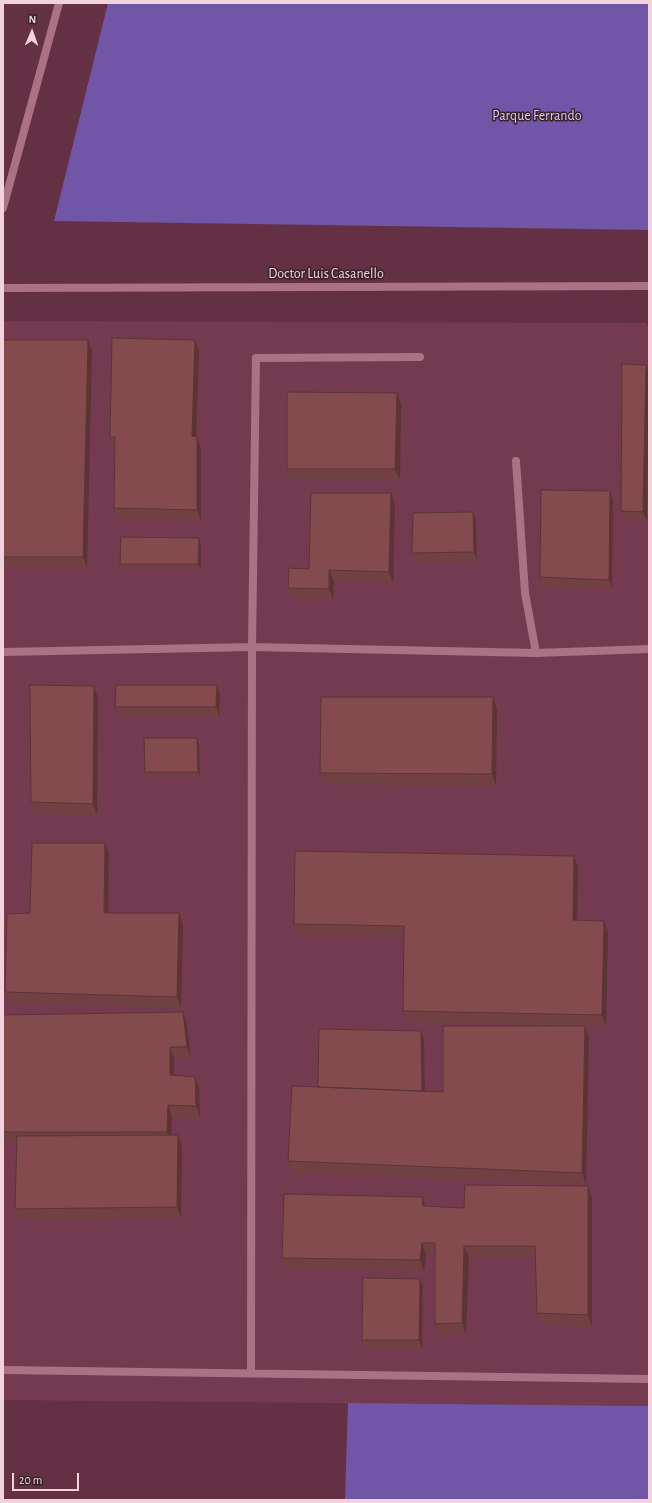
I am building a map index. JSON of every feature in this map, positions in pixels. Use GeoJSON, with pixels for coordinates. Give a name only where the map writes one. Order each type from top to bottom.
{"type":"FeatureCollection","features":[{"type":"Feature","properties":{"kind":"street"},"geometry":{"type":"LineString","coordinates":[[3,208],[59,3]]}},
{"type":"Feature","properties":{"kind":"street","name":"Doctor Luis Casanello"},"geometry":{"type":"LineString","coordinates":[[3,288],[649,286]]}},
{"type":"Feature","properties":{"kind":"street"},"geometry":{"type":"LineString","coordinates":[[251,1372],[252,647],[256,358],[420,357]]}},
{"type":"Feature","properties":{"kind":"street"},"geometry":{"type":"LineString","coordinates":[[516,461],[525,593],[536,653]]}},
{"type":"Feature","properties":{"kind":"street"},"geometry":{"type":"LineString","coordinates":[[3,652],[252,647],[536,653],[649,649]]}},
{"type":"Feature","properties":{"kind":"street"},"geometry":{"type":"LineString","coordinates":[[3,1370],[251,1372],[649,1379]]}},
{"type":"Feature","properties":{"kind":"shaded area"},"geometry":{"type":"Polygon","coordinates":[[[3,321],[645,323],[649,328],[649,1406],[3,1400],[3,321]]]}},
{"type":"Feature","properties":{"kind":"green space","name":"Parque Ferrando"},"geometry":{"type":"Polygon","coordinates":[[[108,3],[649,3],[649,230],[54,221],[108,3]]]}},
{"type":"Feature","properties":{"kind":"green space"},"geometry":{"type":"Polygon","coordinates":[[[348,1403],[649,1406],[649,1500],[345,1500],[348,1403]]]}},
{"type":"Feature","properties":{"kind":"building"},"geometry":{"type":"Polygon","coordinates":[[[112,338],[195,340],[192,436],[197,437],[197,510],[114,508],[115,437],[110,437],[112,338]]]}},
{"type":"Feature","properties":{"kind":"building"},"geometry":{"type":"Polygon","coordinates":[[[3,340],[88,340],[83,557],[3,557],[3,340]]]}},
{"type":"Feature","properties":{"kind":"building"},"geometry":{"type":"Polygon","coordinates":[[[622,364],[646,365],[643,512],[621,511],[622,364]]]}},
{"type":"Feature","properties":{"kind":"building"},"geometry":{"type":"Polygon","coordinates":[[[287,392],[397,393],[395,469],[287,469],[287,392]]]}},
{"type":"Feature","properties":{"kind":"building"},"geometry":{"type":"Polygon","coordinates":[[[541,490],[610,491],[609,580],[540,577],[541,490]]]}},
{"type":"Feature","properties":{"kind":"building"},"geometry":{"type":"Polygon","coordinates":[[[311,493],[391,493],[389,572],[329,570],[329,589],[288,588],[289,568],[309,569],[311,493]]]}},
{"type":"Feature","properties":{"kind":"building"},"geometry":{"type":"Polygon","coordinates":[[[473,512],[474,552],[412,553],[413,513],[473,512]]]}},
{"type":"Feature","properties":{"kind":"building"},"geometry":{"type":"Polygon","coordinates":[[[121,537],[199,538],[198,564],[120,564],[121,537]]]}},
{"type":"Feature","properties":{"kind":"building"},"geometry":{"type":"Polygon","coordinates":[[[30,685],[94,686],[93,804],[31,802],[30,685]]]}},
{"type":"Feature","properties":{"kind":"building"},"geometry":{"type":"Polygon","coordinates":[[[116,685],[217,685],[216,707],[115,707],[116,685]]]}},
{"type":"Feature","properties":{"kind":"building"},"geometry":{"type":"Polygon","coordinates":[[[321,697],[493,697],[492,774],[320,773],[321,697]]]}},
{"type":"Feature","properties":{"kind":"building"},"geometry":{"type":"Polygon","coordinates":[[[144,738],[197,738],[198,772],[145,772],[144,738]]]}},
{"type":"Feature","properties":{"kind":"building"},"geometry":{"type":"Polygon","coordinates":[[[32,843],[105,843],[104,913],[179,913],[177,997],[5,992],[7,914],[30,913],[32,843]]]}},
{"type":"Feature","properties":{"kind":"building"},"geometry":{"type":"Polygon","coordinates":[[[295,851],[574,856],[573,920],[604,921],[602,1015],[403,1011],[404,926],[294,924],[295,851]]]}},
{"type":"Feature","properties":{"kind":"building"},"geometry":{"type":"Polygon","coordinates":[[[183,1012],[187,1047],[170,1047],[170,1075],[195,1077],[196,1106],[168,1105],[167,1132],[3,1132],[3,1015],[183,1012]]]}},
{"type":"Feature","properties":{"kind":"building"},"geometry":{"type":"Polygon","coordinates":[[[443,1026],[585,1026],[582,1173],[288,1161],[292,1086],[443,1092],[443,1026]]]}},
{"type":"Feature","properties":{"kind":"building"},"geometry":{"type":"Polygon","coordinates":[[[319,1029],[421,1031],[422,1091],[318,1087],[319,1029]]]}},
{"type":"Feature","properties":{"kind":"building"},"geometry":{"type":"Polygon","coordinates":[[[178,1135],[177,1207],[15,1209],[17,1136],[178,1135]]]}},
{"type":"Feature","properties":{"kind":"building"},"geometry":{"type":"Polygon","coordinates":[[[465,1185],[588,1186],[588,1315],[537,1313],[535,1246],[464,1246],[462,1323],[435,1324],[435,1243],[422,1243],[420,1260],[282,1258],[284,1194],[422,1197],[423,1206],[464,1208],[465,1185]]]}},
{"type":"Feature","properties":{"kind":"building"},"geometry":{"type":"Polygon","coordinates":[[[363,1278],[420,1279],[419,1340],[362,1340],[363,1278]]]}}]}
